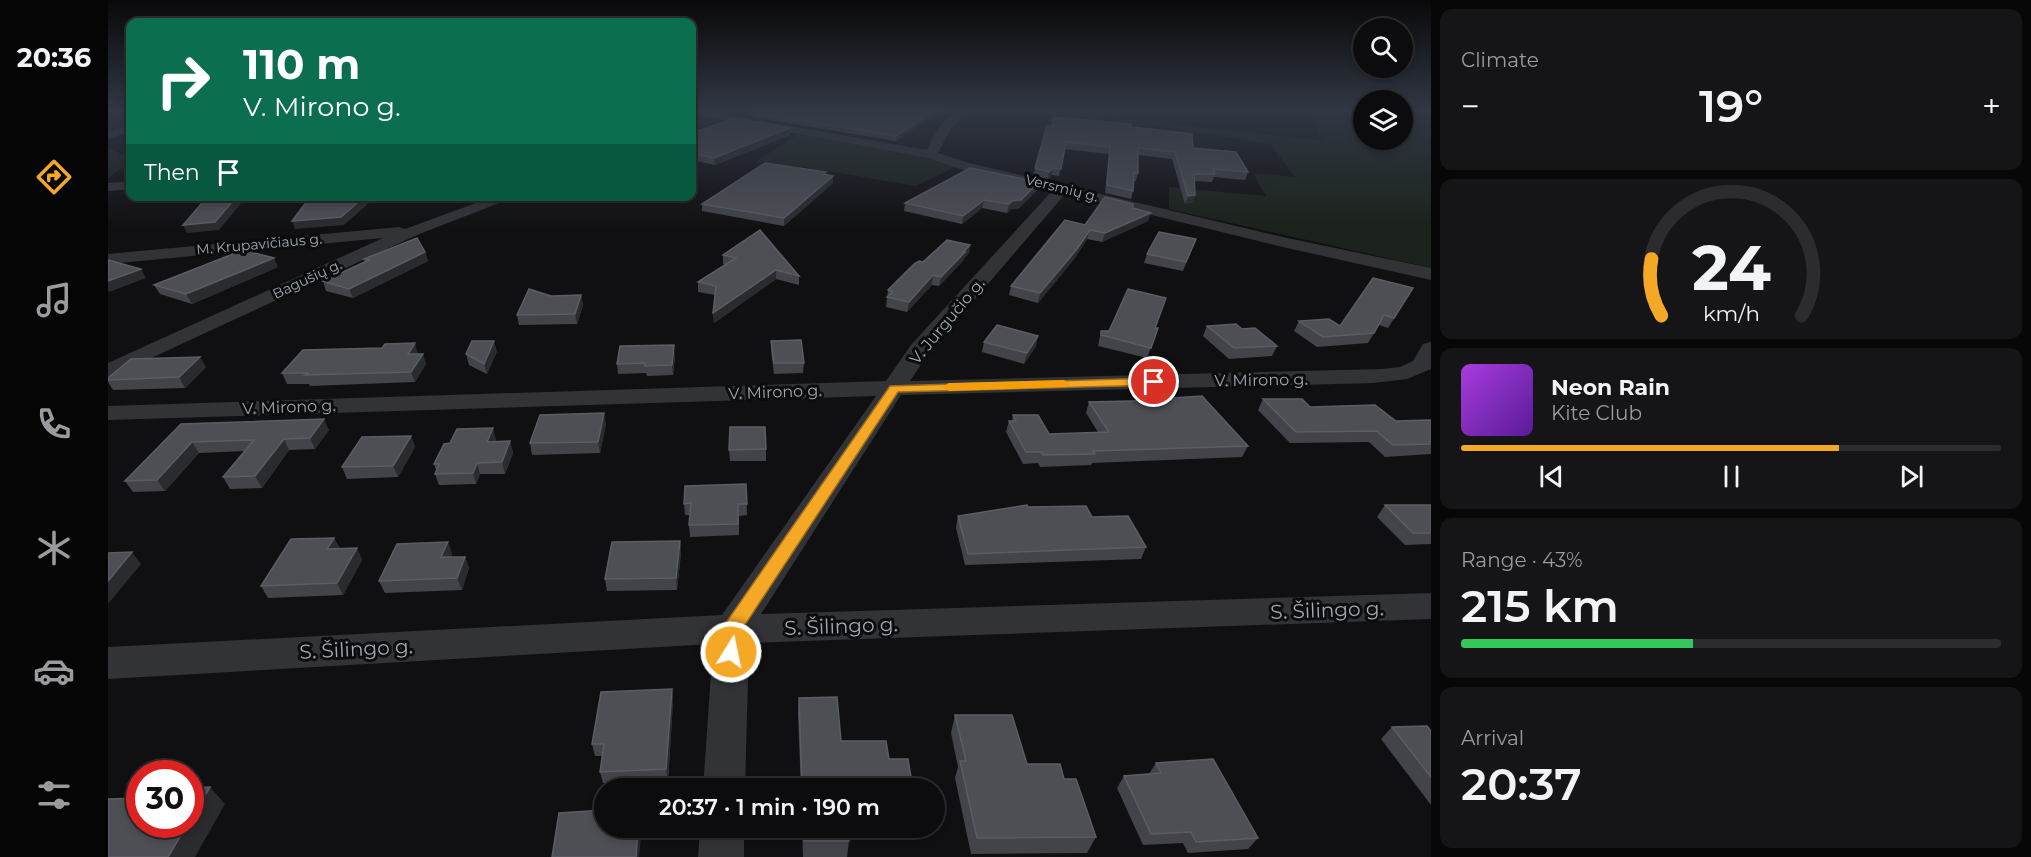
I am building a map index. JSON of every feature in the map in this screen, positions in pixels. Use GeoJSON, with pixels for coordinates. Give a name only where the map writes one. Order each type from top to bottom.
{"type":"FeatureCollection","features":[{"type":"Feature","properties":{"kind":"street","name":"Versmių g."},"geometry":{"type":"LineString","coordinates":[[898,149],[931,155],[965,166],[1287,243],[1431,274]]}},
{"type":"Feature","properties":{"kind":"street"},"geometry":{"type":"LineString","coordinates":[[931,155],[933,149]]}},
{"type":"Feature","properties":{"kind":"street"},"geometry":{"type":"LineString","coordinates":[[108,187],[126,185]]}},
{"type":"Feature","properties":{"kind":"street","name":"V. Jurgučio g."},"geometry":{"type":"LineString","coordinates":[[732,629],[919,350],[1063,188]]}},
{"type":"Feature","properties":{"kind":"street","name":"Bagušių g."},"geometry":{"type":"LineString","coordinates":[[108,371],[411,232],[496,201]]}},
{"type":"Feature","properties":{"kind":"street","name":"M. Krupavičiaus g."},"geometry":{"type":"LineString","coordinates":[[108,259],[411,232]]}},
{"type":"Feature","properties":{"kind":"street","name":"V. Mirono g."},"geometry":{"type":"LineString","coordinates":[[108,413],[894,388],[1359,377],[1410,370],[1421,366],[1431,349]]}},
{"type":"Feature","properties":{"kind":"street","name":"S. Šilingo g."},"geometry":{"type":"LineString","coordinates":[[108,663],[732,629],[1431,606]]}},
{"type":"Feature","properties":{"kind":"street"},"geometry":{"type":"LineString","coordinates":[[725,778],[732,629]]}},
{"type":"Feature","properties":{"kind":"street"},"geometry":{"type":"LineString","coordinates":[[721,857],[722,838]]}},
{"type":"Feature","properties":{"kind":"shaded area"},"geometry":{"type":"Polygon","coordinates":[[[108,149],[110,149],[126,156],[126,167],[108,178],[108,149]]]}},
{"type":"Feature","properties":{"kind":"shaded area"},"geometry":{"type":"Polygon","coordinates":[[[775,149],[886,149],[926,156],[957,166],[916,186],[805,167],[755,162],[775,149]]]}},
{"type":"Feature","properties":{"kind":"shaded area"},"geometry":{"type":"Polygon","coordinates":[[[1274,149],[1431,149],[1431,268],[1169,209],[1169,187],[1266,196],[1253,173],[1295,177],[1274,149]]]}},
{"type":"Feature","properties":{"kind":"building"},"geometry":{"type":"Polygon","coordinates":[[[696,149],[737,149],[714,158],[696,154],[696,149]]]}},
{"type":"Feature","properties":{"kind":"building"},"geometry":{"type":"Polygon","coordinates":[[[1040,149],[1065,149],[1061,169],[1053,168],[1049,172],[1035,168],[1040,149]]]}},
{"type":"Feature","properties":{"kind":"building"},"geometry":{"type":"Polygon","coordinates":[[[1110,149],[1138,149],[1138,173],[1134,173],[1133,191],[1107,185],[1110,149]]]}},
{"type":"Feature","properties":{"kind":"building"},"geometry":{"type":"Polygon","coordinates":[[[1147,149],[1204,149],[1236,152],[1248,172],[1213,169],[1215,174],[1194,174],[1195,195],[1188,196],[1175,152],[1147,149]]]}},
{"type":"Feature","properties":{"kind":"building"},"geometry":{"type":"Polygon","coordinates":[[[765,163],[826,172],[823,174],[833,176],[784,218],[702,204],[765,163]]]}},
{"type":"Feature","properties":{"kind":"building"},"geometry":{"type":"Polygon","coordinates":[[[970,168],[1039,182],[1021,200],[1012,201],[1009,204],[984,200],[963,216],[905,203],[970,168]]]}},
{"type":"Feature","properties":{"kind":"building"},"geometry":{"type":"Polygon","coordinates":[[[1105,197],[1133,204],[1133,208],[1151,213],[1105,233],[1090,230],[1040,293],[1011,286],[1065,220],[1085,225],[1105,197]]]}},
{"type":"Feature","properties":{"kind":"building"},"geometry":{"type":"Polygon","coordinates":[[[204,201],[233,201],[215,222],[183,225],[204,201]]]}},
{"type":"Feature","properties":{"kind":"building"},"geometry":{"type":"Polygon","coordinates":[[[307,201],[359,201],[341,217],[292,221],[307,201]]]}},
{"type":"Feature","properties":{"kind":"building"},"geometry":{"type":"Polygon","coordinates":[[[760,230],[799,276],[776,270],[713,313],[716,286],[698,282],[736,258],[723,255],[760,230]]]}},
{"type":"Feature","properties":{"kind":"building"},"geometry":{"type":"Polygon","coordinates":[[[1159,232],[1196,239],[1186,262],[1147,254],[1159,232]]]}},
{"type":"Feature","properties":{"kind":"building"},"geometry":{"type":"Polygon","coordinates":[[[417,238],[425,252],[349,289],[323,281],[369,260],[364,259],[417,238]]]}},
{"type":"Feature","properties":{"kind":"building"},"geometry":{"type":"Polygon","coordinates":[[[947,240],[970,245],[941,277],[933,275],[909,302],[887,297],[893,292],[888,290],[914,264],[919,261],[923,262],[947,240]]]}},
{"type":"Feature","properties":{"kind":"building"},"geometry":{"type":"Polygon","coordinates":[[[243,250],[274,258],[186,294],[154,285],[243,250]]]}},
{"type":"Feature","properties":{"kind":"building"},"geometry":{"type":"Polygon","coordinates":[[[108,260],[141,269],[108,281],[108,260]]]}},
{"type":"Feature","properties":{"kind":"building"},"geometry":{"type":"Polygon","coordinates":[[[1373,278],[1413,288],[1394,318],[1384,315],[1374,333],[1323,337],[1299,321],[1329,319],[1340,326],[1373,278]]]}},
{"type":"Feature","properties":{"kind":"building"},"geometry":{"type":"Polygon","coordinates":[[[529,289],[551,296],[581,295],[575,314],[517,315],[529,289]]]}},
{"type":"Feature","properties":{"kind":"building"},"geometry":{"type":"Polygon","coordinates":[[[1128,289],[1166,298],[1155,328],[1158,328],[1151,348],[1101,335],[1101,331],[1109,331],[1128,289]]]}},
{"type":"Feature","properties":{"kind":"building"},"geometry":{"type":"Polygon","coordinates":[[[1236,324],[1242,329],[1255,328],[1277,346],[1234,348],[1207,326],[1236,324]]]}},
{"type":"Feature","properties":{"kind":"building"},"geometry":{"type":"Polygon","coordinates":[[[997,325],[1038,336],[1027,353],[984,342],[997,325]]]}},
{"type":"Feature","properties":{"kind":"building"},"geometry":{"type":"Polygon","coordinates":[[[801,340],[804,363],[774,363],[771,341],[801,340]]]}},
{"type":"Feature","properties":{"kind":"building"},"geometry":{"type":"Polygon","coordinates":[[[472,341],[494,341],[484,364],[466,354],[472,341]]]}},
{"type":"Feature","properties":{"kind":"building"},"geometry":{"type":"Polygon","coordinates":[[[415,343],[408,354],[423,354],[411,372],[305,375],[308,373],[282,373],[303,350],[382,348],[385,344],[415,343]]]}},
{"type":"Feature","properties":{"kind":"building"},"geometry":{"type":"Polygon","coordinates":[[[674,345],[672,365],[617,364],[620,346],[674,345]]]}},
{"type":"Feature","properties":{"kind":"building"},"geometry":{"type":"Polygon","coordinates":[[[200,357],[179,377],[108,380],[131,359],[200,357]]]}},
{"type":"Feature","properties":{"kind":"building"},"geometry":{"type":"Polygon","coordinates":[[[1202,396],[1248,446],[1093,451],[1095,454],[1043,455],[1041,452],[1026,452],[1009,421],[1016,421],[1013,415],[1038,415],[1049,434],[1109,432],[1089,402],[1173,400],[1170,398],[1202,396]]]}},
{"type":"Feature","properties":{"kind":"building"},"geometry":{"type":"Polygon","coordinates":[[[1263,399],[1302,399],[1310,407],[1375,405],[1396,421],[1431,420],[1431,444],[1393,445],[1376,431],[1296,432],[1263,399]]]}},
{"type":"Feature","properties":{"kind":"building"},"geometry":{"type":"Polygon","coordinates":[[[604,413],[598,442],[530,443],[540,415],[604,413]]]}},
{"type":"Feature","properties":{"kind":"building"},"geometry":{"type":"Polygon","coordinates":[[[324,419],[310,438],[284,439],[255,476],[223,477],[254,440],[192,442],[157,480],[125,481],[181,424],[324,419]]]}},
{"type":"Feature","properties":{"kind":"building"},"geometry":{"type":"Polygon","coordinates":[[[730,427],[765,427],[766,449],[729,450],[730,427]]]}},
{"type":"Feature","properties":{"kind":"building"},"geometry":{"type":"Polygon","coordinates":[[[493,428],[487,442],[510,441],[502,462],[477,463],[473,473],[435,474],[439,464],[434,464],[444,444],[450,443],[457,429],[493,428]]]}},
{"type":"Feature","properties":{"kind":"building"},"geometry":{"type":"Polygon","coordinates":[[[411,436],[393,466],[342,467],[362,437],[411,436]]]}},
{"type":"Feature","properties":{"kind":"building"},"geometry":{"type":"Polygon","coordinates":[[[746,484],[747,504],[738,504],[738,524],[689,525],[691,503],[684,504],[685,486],[746,484]]]}},
{"type":"Feature","properties":{"kind":"building"},"geometry":{"type":"Polygon","coordinates":[[[1027,505],[1028,507],[1086,506],[1092,517],[1128,516],[1146,547],[968,554],[958,516],[1027,505]]]}},
{"type":"Feature","properties":{"kind":"building"},"geometry":{"type":"Polygon","coordinates":[[[1385,505],[1431,505],[1431,533],[1413,533],[1385,505]]]}},
{"type":"Feature","properties":{"kind":"building"},"geometry":{"type":"Polygon","coordinates":[[[334,538],[327,549],[357,548],[337,583],[261,586],[291,539],[334,538]]]}},
{"type":"Feature","properties":{"kind":"building"},"geometry":{"type":"Polygon","coordinates":[[[680,541],[676,578],[605,579],[612,542],[680,541]]]}},
{"type":"Feature","properties":{"kind":"building"},"geometry":{"type":"Polygon","coordinates":[[[448,542],[441,557],[465,557],[457,578],[379,581],[397,544],[448,542]]]}},
{"type":"Feature","properties":{"kind":"building"},"geometry":{"type":"Polygon","coordinates":[[[132,552],[108,581],[108,553],[132,552]]]}},
{"type":"Feature","properties":{"kind":"building"},"geometry":{"type":"Polygon","coordinates":[[[672,689],[666,769],[600,772],[604,744],[592,744],[601,692],[672,689]]]}},
{"type":"Feature","properties":{"kind":"building"},"geometry":{"type":"Polygon","coordinates":[[[837,697],[841,741],[886,741],[889,759],[908,759],[911,778],[802,778],[799,698],[837,697]]]}},
{"type":"Feature","properties":{"kind":"building"},"geometry":{"type":"Polygon","coordinates":[[[955,715],[1012,715],[1027,764],[1060,764],[1064,779],[1076,779],[1096,837],[977,838],[960,761],[966,761],[955,715]]]}},
{"type":"Feature","properties":{"kind":"building"},"geometry":{"type":"Polygon","coordinates":[[[1427,726],[1431,731],[1431,777],[1392,727],[1427,726]]]}},
{"type":"Feature","properties":{"kind":"building"},"geometry":{"type":"Polygon","coordinates":[[[1213,759],[1258,838],[1196,842],[1191,832],[1151,834],[1124,776],[1161,773],[1156,763],[1213,759]]]}},
{"type":"Feature","properties":{"kind":"building"},"geometry":{"type":"Polygon","coordinates":[[[204,787],[210,787],[204,797],[204,787]]]}},
{"type":"Feature","properties":{"kind":"building"},"geometry":{"type":"Polygon","coordinates":[[[126,798],[126,838],[179,838],[168,857],[108,857],[108,799],[126,798]]]}},
{"type":"Feature","properties":{"kind":"building"},"geometry":{"type":"Polygon","coordinates":[[[594,811],[594,838],[637,838],[636,857],[552,857],[559,813],[594,811]]]}},
{"type":"Feature","properties":{"kind":"building"},"geometry":{"type":"Polygon","coordinates":[[[804,838],[849,838],[849,841],[804,841],[804,838]]]}},
{"type":"Feature","properties":{"kind":"slow traffic"},"geometry":{"type":"LineString","coordinates":[[949,387],[1064,384]]}},
{"type":"Feature","properties":{"kind":"route"},"geometry":{"type":"LineString","coordinates":[[731,652],[732,629],[894,388],[1154,382]]}}]}
